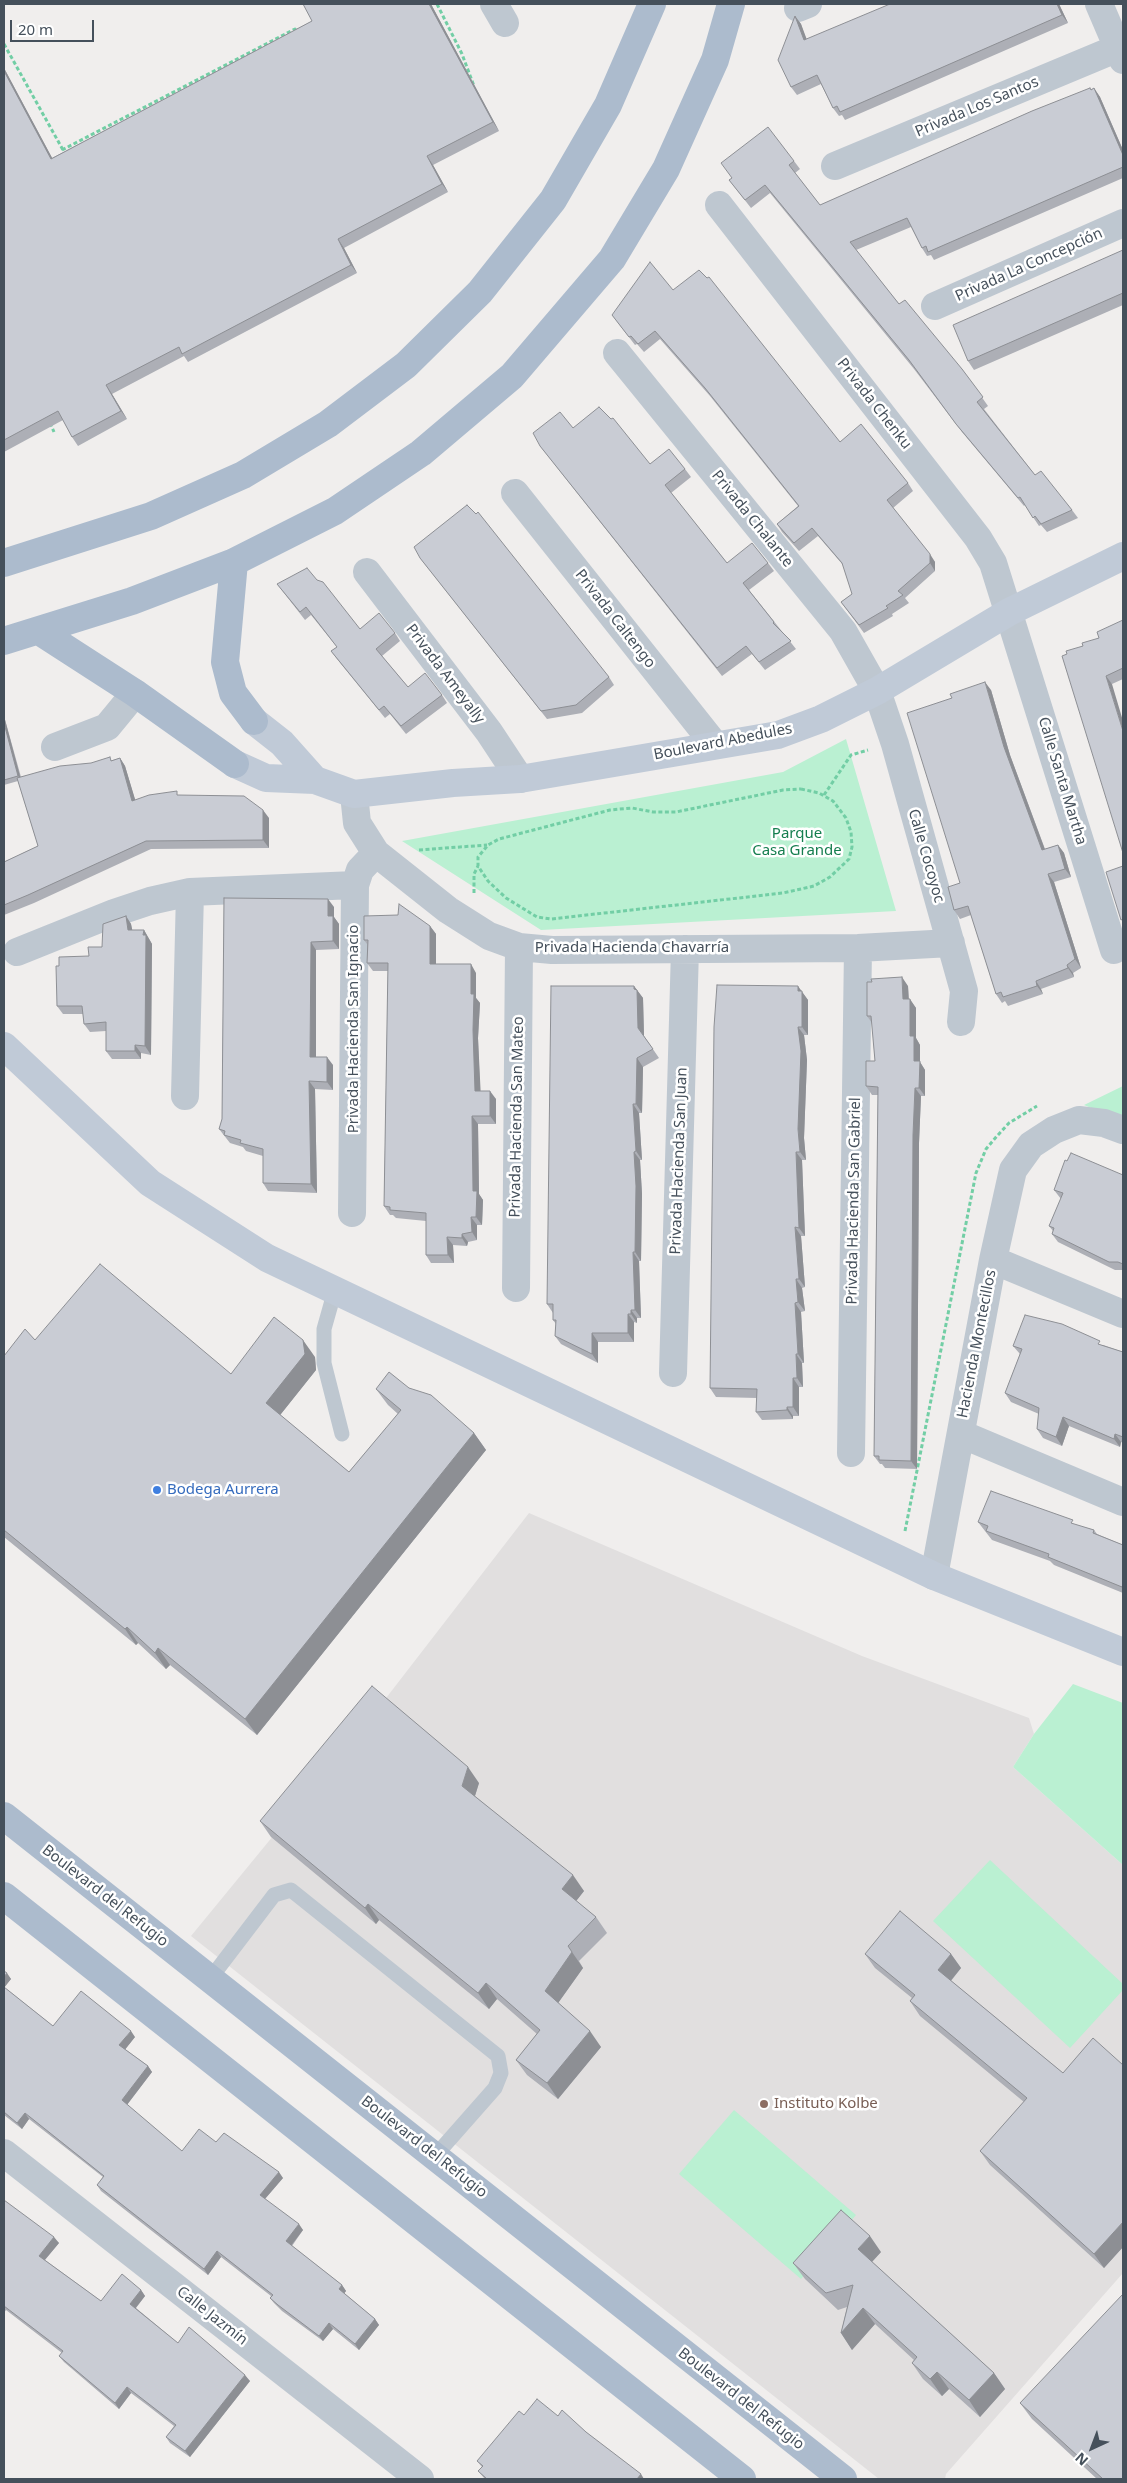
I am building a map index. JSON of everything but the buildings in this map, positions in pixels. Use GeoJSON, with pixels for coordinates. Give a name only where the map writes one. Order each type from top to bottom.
{"type":"FeatureCollection","features":[{"type":"Feature","properties":{"kind":"main road"},"geometry":{"type":"LineString","coordinates":[[4,563],[151,516],[243,475],[328,424],[406,365],[480,292],[553,200],[608,105],[652,4]]}},
{"type":"Feature","properties":{"kind":"main road"},"geometry":{"type":"LineString","coordinates":[[4,640],[39,631],[132,601],[234,562],[334,511],[421,453],[512,376],[612,259],[666,169],[715,60],[731,4]]}},
{"type":"Feature","properties":{"kind":"main road"},"geometry":{"type":"LineString","coordinates":[[234,562],[224,662],[233,693],[254,721]]}},
{"type":"Feature","properties":{"kind":"main road"},"geometry":{"type":"LineString","coordinates":[[39,631],[135,693],[235,764]]}},
{"type":"Feature","properties":{"kind":"main road","name":"Boulevard del Refugio"},"geometry":{"type":"LineString","coordinates":[[4,1816],[843,2479]]}},
{"type":"Feature","properties":{"kind":"main road"},"geometry":{"type":"LineString","coordinates":[[4,1896],[742,2479]]}},
{"type":"Feature","properties":{"kind":"street"},"geometry":{"type":"LineString","coordinates":[[1099,4],[1120,54]]}},
{"type":"Feature","properties":{"kind":"street","name":"Privada Los Santos"},"geometry":{"type":"LineString","coordinates":[[836,166],[1120,54]]}},
{"type":"Feature","properties":{"kind":"street","name":"Privada Chenku"},"geometry":{"type":"LineString","coordinates":[[719,205],[978,538],[993,563],[1010,612]]}},
{"type":"Feature","properties":{"kind":"street","name":"Privada La Concepción"},"geometry":{"type":"LineString","coordinates":[[935,306],[1123,223]]}},
{"type":"Feature","properties":{"kind":"street","name":"Privada Chalante"},"geometry":{"type":"LineString","coordinates":[[617,353],[843,630],[877,691]]}},
{"type":"Feature","properties":{"kind":"street","name":"Privada Caltengo"},"geometry":{"type":"LineString","coordinates":[[515,494],[715,745]]}},
{"type":"Feature","properties":{"kind":"street","name":"Boulevard Abedules"},"geometry":{"type":"LineString","coordinates":[[235,764],[266,778],[314,780],[354,794],[452,783],[520,779],[778,735],[821,719],[877,691],[1010,612],[1123,556]]}},
{"type":"Feature","properties":{"kind":"street","name":"Privada Ameyally"},"geometry":{"type":"LineString","coordinates":[[367,572],[489,732],[520,779]]}},
{"type":"Feature","properties":{"kind":"street","name":"Calle Santa Martha"},"geometry":{"type":"LineString","coordinates":[[1010,612],[1114,950]]}},
{"type":"Feature","properties":{"kind":"street","name":"Calle Cocoyoc"},"geometry":{"type":"LineString","coordinates":[[877,691],[895,744],[964,991],[961,1022]]}},
{"type":"Feature","properties":{"kind":"street"},"geometry":{"type":"LineString","coordinates":[[55,747],[107,727],[135,693]]}},
{"type":"Feature","properties":{"kind":"street","name":"Boulevard Abedules"},"geometry":{"type":"LineString","coordinates":[[254,721],[282,743],[314,780]]}},
{"type":"Feature","properties":{"kind":"street","name":"Privada Hacienda Chavarría"},"geometry":{"type":"LineString","coordinates":[[354,794],[357,823],[376,854],[448,910],[489,936],[519,947],[552,950],[858,948],[951,943]]}},
{"type":"Feature","properties":{"kind":"street","name":"Privada Hacienda San Ignacio"},"geometry":{"type":"LineString","coordinates":[[352,1213],[355,885],[360,870],[376,854]]}},
{"type":"Feature","properties":{"kind":"street"},"geometry":{"type":"LineString","coordinates":[[17,952],[114,913],[150,901],[190,892],[355,885]]}},
{"type":"Feature","properties":{"kind":"street"},"geometry":{"type":"LineString","coordinates":[[185,1096],[190,892]]}},
{"type":"Feature","properties":{"kind":"street","name":"Privada Hacienda San Mateo"},"geometry":{"type":"LineString","coordinates":[[516,1288],[519,947]]}},
{"type":"Feature","properties":{"kind":"street","name":"Privada Hacienda San Juan"},"geometry":{"type":"LineString","coordinates":[[673,1373],[685,948]]}},
{"type":"Feature","properties":{"kind":"street","name":"Privada Hacienda San Gabriel"},"geometry":{"type":"LineString","coordinates":[[852,1453],[858,948]]}},
{"type":"Feature","properties":{"kind":"street"},"geometry":{"type":"LineString","coordinates":[[4,1046],[150,1183],[268,1258],[934,1576],[1123,1652]]}},
{"type":"Feature","properties":{"kind":"street","name":"Hacienda Montecillos"},"geometry":{"type":"LineString","coordinates":[[934,1576],[993,1260],[1013,1170],[1031,1145],[1054,1130],[1079,1120],[1104,1123],[1123,1130]]}},
{"type":"Feature","properties":{"kind":"street"},"geometry":{"type":"LineString","coordinates":[[993,1260],[1123,1314]]}},
{"type":"Feature","properties":{"kind":"street"},"geometry":{"type":"LineString","coordinates":[[961,1434],[1123,1502]]}},
{"type":"Feature","properties":{"kind":"street","name":"Calle Jazmín"},"geometry":{"type":"LineString","coordinates":[[4,2153],[420,2479]]}},
{"type":"Feature","properties":{"kind":"lane"},"geometry":{"type":"LineString","coordinates":[[335,1290],[324,1329],[324,1363],[342,1434]]}},
{"type":"Feature","properties":{"kind":"lane"},"geometry":{"type":"LineString","coordinates":[[210,1979],[274,1895],[291,1890],[498,2056],[501,2073],[495,2088],[435,2156]]}},
{"type":"Feature","properties":{"kind":"path"},"geometry":{"type":"LineString","coordinates":[[437,4],[462,54],[478,95]]}},
{"type":"Feature","properties":{"kind":"path"},"geometry":{"type":"LineString","coordinates":[[62,150],[295,28],[300,37]]}},
{"type":"Feature","properties":{"kind":"path"},"geometry":{"type":"LineString","coordinates":[[4,44],[67,158]]}},
{"type":"Feature","properties":{"kind":"path"},"geometry":{"type":"LineString","coordinates":[[171,93],[175,102]]}},
{"type":"Feature","properties":{"kind":"path"},"geometry":{"type":"LineString","coordinates":[[45,415],[54,432]]}},
{"type":"Feature","properties":{"kind":"path"},"geometry":{"type":"LineString","coordinates":[[824,795],[851,755],[895,744]]}},
{"type":"Feature","properties":{"kind":"path"},"geometry":{"type":"LineString","coordinates":[[801,789],[824,795],[834,801],[846,818],[851,832],[852,847],[848,859],[830,877],[814,886],[783,893],[551,919],[537,917],[506,898],[481,874],[478,866],[478,857],[488,845],[499,839],[610,810],[632,808],[654,812],[676,812],[801,789]]}},
{"type":"Feature","properties":{"kind":"path"},"geometry":{"type":"LineString","coordinates":[[376,854],[488,845]]}},
{"type":"Feature","properties":{"kind":"shaded area","name":"Instituto Kolbe"},"geometry":{"type":"Polygon","coordinates":[[[529,1513],[862,1656],[1029,1718],[1034,1734],[1013,1767],[1123,1865],[1123,2273],[946,2474],[945,2479],[879,2479],[191,1936],[383,1702],[529,1513]]]}},
{"type":"Feature","properties":{"kind":"green space","name":"Parque Casa Grande"},"geometry":{"type":"Polygon","coordinates":[[[846,739],[896,911],[541,930],[402,841],[783,772],[846,739]]]}},
{"type":"Feature","properties":{"kind":"green space"},"geometry":{"type":"Polygon","coordinates":[[[1123,1086],[1123,1121],[1084,1105],[1123,1086]]]}},
{"type":"Feature","properties":{"kind":"green space"},"geometry":{"type":"Polygon","coordinates":[[[1073,1684],[1123,1703],[1123,1865],[1013,1767],[1034,1734],[1073,1684]]]}},
{"type":"Feature","properties":{"kind":"green space"},"geometry":{"type":"Polygon","coordinates":[[[990,1860],[1123,1984],[1123,1990],[1070,2048],[933,1921],[990,1860]]]}},
{"type":"Feature","properties":{"kind":"green space"},"geometry":{"type":"Polygon","coordinates":[[[734,2110],[856,2215],[801,2279],[679,2174],[734,2110]]]}},
{"type":"Feature","properties":{"kind":"place","name":"Bodega Aurrera"},"geometry":{"type":"Point","coordinates":[157,1490]}},
{"type":"Feature","properties":{"kind":"place","name":"Instituto Kolbe"},"geometry":{"type":"Point","coordinates":[764,2104]}}]}
